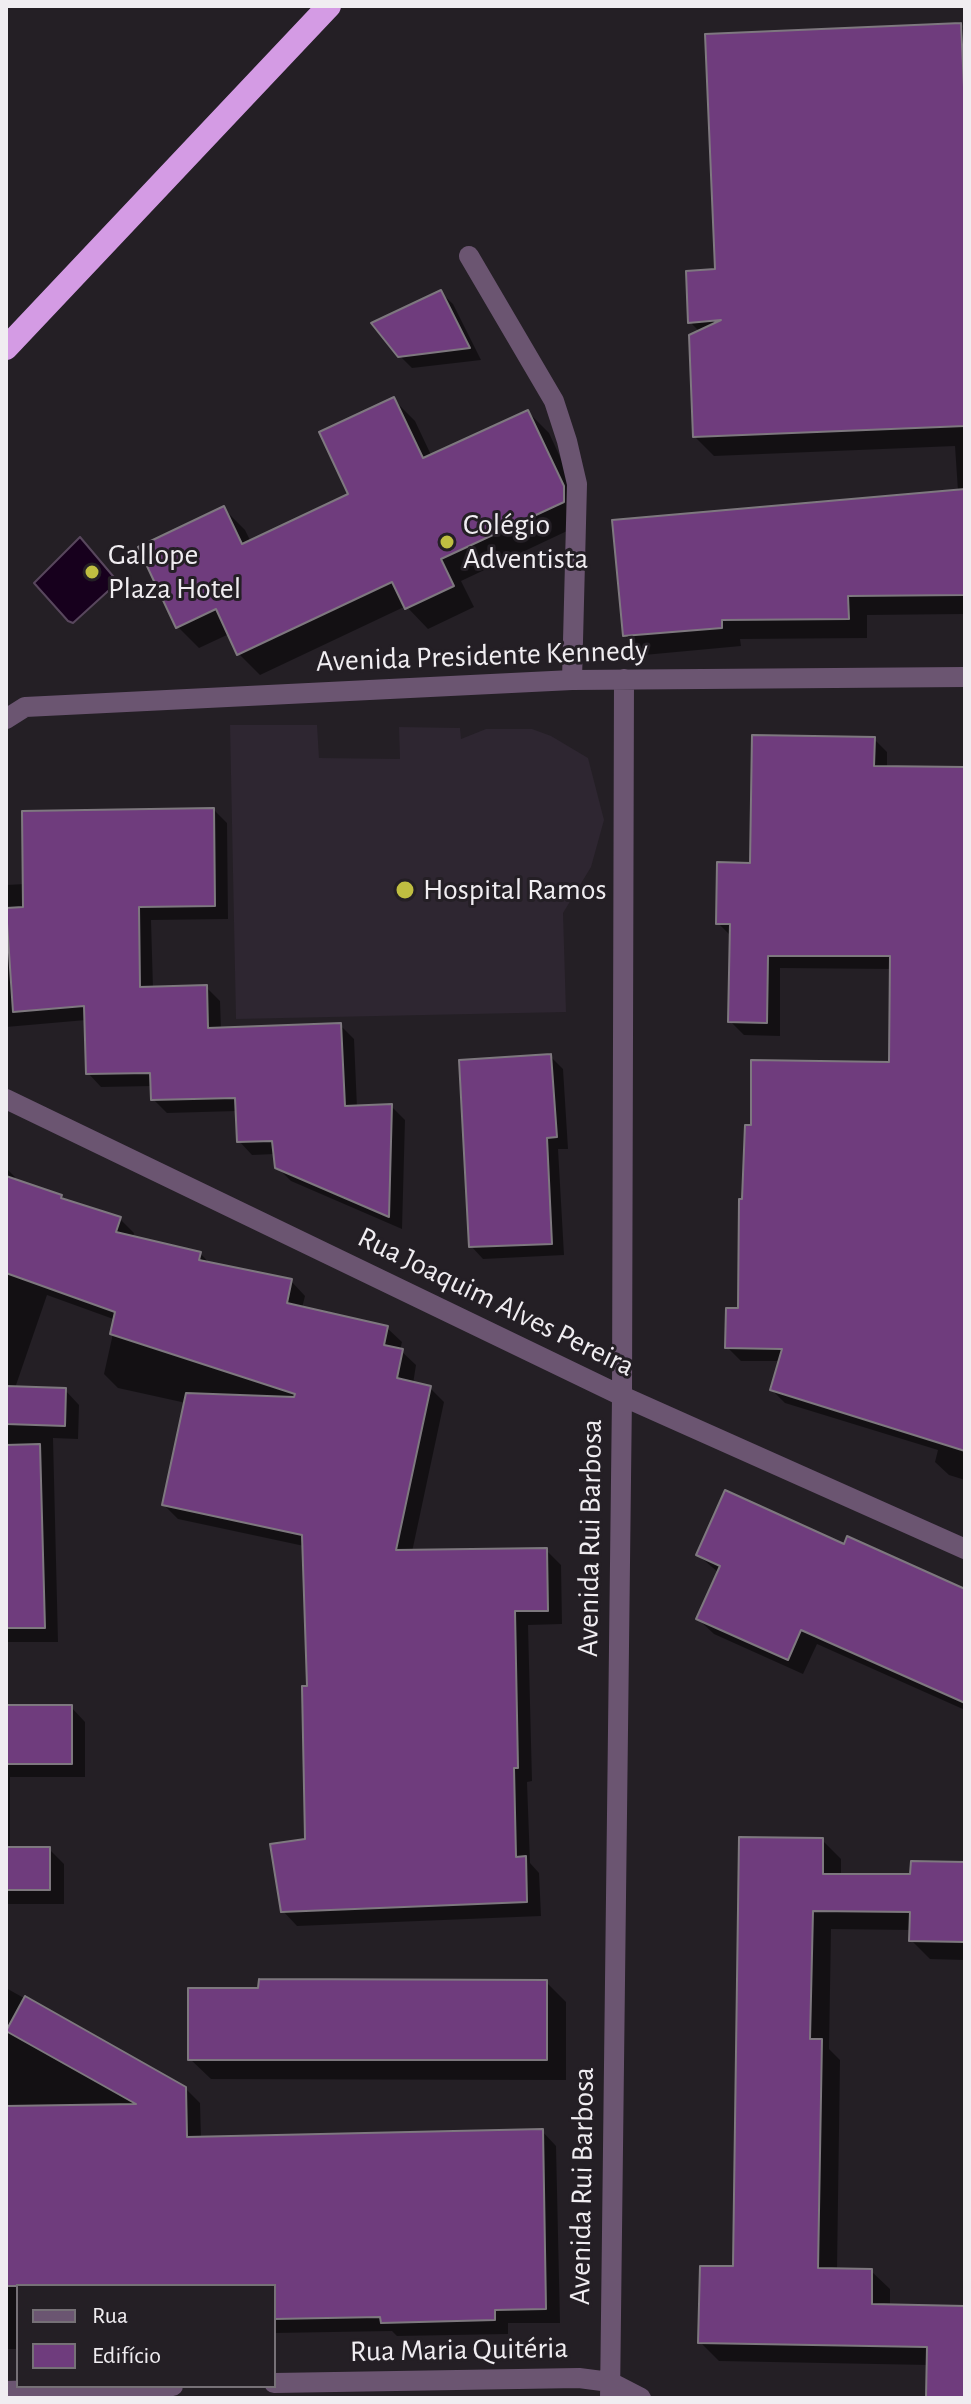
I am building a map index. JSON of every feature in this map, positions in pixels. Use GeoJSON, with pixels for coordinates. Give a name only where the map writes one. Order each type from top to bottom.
{"type":"FeatureCollection","features":[{"type":"Feature","properties":{"kind":"highway"},"geometry":{"type":"LineString","coordinates":[[6,348],[329,6]]}},
{"type":"Feature","properties":{"kind":"street"},"geometry":{"type":"LineString","coordinates":[[469,256],[554,401],[567,441],[577,484],[572,680]]}},
{"type":"Feature","properties":{"kind":"street","name":"Avenida Presidente Kennedy"},"geometry":{"type":"LineString","coordinates":[[6,719],[25,707],[572,680],[965,677]]}},
{"type":"Feature","properties":{"kind":"street","name":"Avenida Rui Barbosa"},"geometry":{"type":"LineString","coordinates":[[610,2390],[622,1396],[624,679]]}},
{"type":"Feature","properties":{"kind":"street","name":"Rua Joaquim Alves Pereira"},"geometry":{"type":"LineString","coordinates":[[6,1099],[622,1396],[965,1549]]}},
{"type":"Feature","properties":{"kind":"street","name":"Rua Maria Quitéria"},"geometry":{"type":"LineString","coordinates":[[276,2383],[579,2378],[641,2398]]}},
{"type":"Feature","properties":{"kind":"street"},"geometry":{"type":"LineString","coordinates":[[6,2391],[106,2388]]}},
{"type":"Feature","properties":{"kind":"shaded area"},"geometry":{"type":"Polygon","coordinates":[[[80,537],[118,582],[73,623],[34,583],[80,537]]]}},
{"type":"Feature","properties":{"kind":"shaded area","name":"Hospital Ramos"},"geometry":{"type":"Polygon","coordinates":[[[230,725],[317,725],[319,758],[400,759],[399,727],[460,728],[461,739],[486,729],[532,729],[551,736],[588,758],[604,820],[591,867],[563,913],[566,1012],[236,1019],[230,725]]]}},
{"type":"Feature","properties":{"kind":"building"},"geometry":{"type":"Polygon","coordinates":[[[961,23],[965,109],[965,426],[693,437],[689,335],[721,320],[688,323],[686,271],[715,269],[705,34],[961,23]]]}},
{"type":"Feature","properties":{"kind":"building"},"geometry":{"type":"Polygon","coordinates":[[[441,290],[470,348],[398,357],[371,323],[441,290]]]}},
{"type":"Feature","properties":{"kind":"building"},"geometry":{"type":"Polygon","coordinates":[[[394,397],[423,458],[528,410],[564,486],[564,502],[441,559],[454,586],[405,609],[392,582],[237,655],[216,609],[176,628],[138,547],[224,506],[242,544],[348,494],[319,432],[394,397]]]}},
{"type":"Feature","properties":{"kind":"building"},"geometry":{"type":"Polygon","coordinates":[[[965,489],[965,595],[848,596],[849,619],[722,620],[722,628],[623,636],[612,520],[965,489]]]}},
{"type":"Feature","properties":{"kind":"building"},"geometry":{"type":"Polygon","coordinates":[[[752,735],[875,737],[874,766],[965,767],[965,1451],[770,1390],[782,1349],[725,1348],[726,1308],[738,1308],[739,1199],[742,1199],[745,1125],[751,1125],[751,1060],[889,1062],[890,956],[768,956],[767,1023],[728,1022],[730,924],[716,924],[717,862],[750,863],[752,735]]]}},
{"type":"Feature","properties":{"kind":"building"},"geometry":{"type":"Polygon","coordinates":[[[214,808],[215,906],[139,907],[140,987],[207,985],[208,1028],[341,1023],[345,1106],[392,1104],[389,1217],[275,1168],[272,1141],[237,1142],[235,1098],[151,1100],[150,1073],[86,1074],[84,1006],[13,1012],[6,908],[23,907],[22,811],[214,808]]]}},
{"type":"Feature","properties":{"kind":"building"},"geometry":{"type":"Polygon","coordinates":[[[551,1054],[557,1137],[547,1138],[552,1244],[469,1247],[459,1060],[551,1054]]]}},
{"type":"Feature","properties":{"kind":"building"},"geometry":{"type":"Polygon","coordinates":[[[6,1176],[121,1217],[116,1232],[201,1252],[199,1260],[292,1279],[287,1303],[388,1326],[384,1345],[403,1349],[397,1378],[431,1386],[396,1550],[547,1548],[548,1611],[515,1611],[516,1857],[526,1856],[527,1902],[281,1912],[270,1844],[305,1839],[302,1686],[307,1686],[302,1535],[162,1505],[186,1393],[294,1397],[295,1394],[110,1334],[115,1312],[6,1273],[6,1176]]]}},
{"type":"Feature","properties":{"kind":"building"},"geometry":{"type":"Polygon","coordinates":[[[6,1386],[66,1388],[65,1426],[6,1424],[6,1386]]]}},
{"type":"Feature","properties":{"kind":"building"},"geometry":{"type":"Polygon","coordinates":[[[40,1444],[45,1628],[6,1628],[6,1445],[40,1444]]]}},
{"type":"Feature","properties":{"kind":"building"},"geometry":{"type":"Polygon","coordinates":[[[725,1490],[844,1544],[847,1536],[965,1589],[965,1703],[801,1630],[788,1660],[696,1619],[720,1566],[696,1555],[725,1490]]]}},
{"type":"Feature","properties":{"kind":"building"},"geometry":{"type":"Polygon","coordinates":[[[6,1705],[72,1705],[72,1764],[6,1764],[6,1705]]]}},
{"type":"Feature","properties":{"kind":"building"},"geometry":{"type":"Polygon","coordinates":[[[739,1837],[823,1838],[823,1874],[910,1874],[911,1861],[965,1862],[965,1942],[909,1941],[910,1912],[813,1911],[810,2039],[822,2039],[818,2268],[872,2269],[872,2304],[965,2306],[965,2398],[926,2398],[927,2347],[698,2343],[700,2266],[733,2266],[739,1837]]]}},
{"type":"Feature","properties":{"kind":"building"},"geometry":{"type":"Polygon","coordinates":[[[6,1847],[50,1847],[50,1890],[6,1890],[6,1847]]]}},
{"type":"Feature","properties":{"kind":"building"},"geometry":{"type":"Polygon","coordinates":[[[259,1979],[547,1980],[547,2060],[188,2060],[188,1988],[258,1988],[259,1979]]]}},
{"type":"Feature","properties":{"kind":"building"},"geometry":{"type":"Polygon","coordinates":[[[25,1996],[186,2087],[187,2137],[543,2129],[546,2309],[495,2310],[495,2320],[381,2323],[380,2317],[276,2319],[276,2284],[6,2286],[6,2106],[136,2104],[6,2031],[25,1996]]]}},
{"type":"Feature","properties":{"kind":"place","name":"Colégio Adventista"},"geometry":{"type":"Point","coordinates":[447,542]}},
{"type":"Feature","properties":{"kind":"place","name":"Gallope Plaza Hotel"},"geometry":{"type":"Point","coordinates":[92,572]}},
{"type":"Feature","properties":{"kind":"place","name":"Hospital Ramos"},"geometry":{"type":"Point","coordinates":[405,890]}}]}
